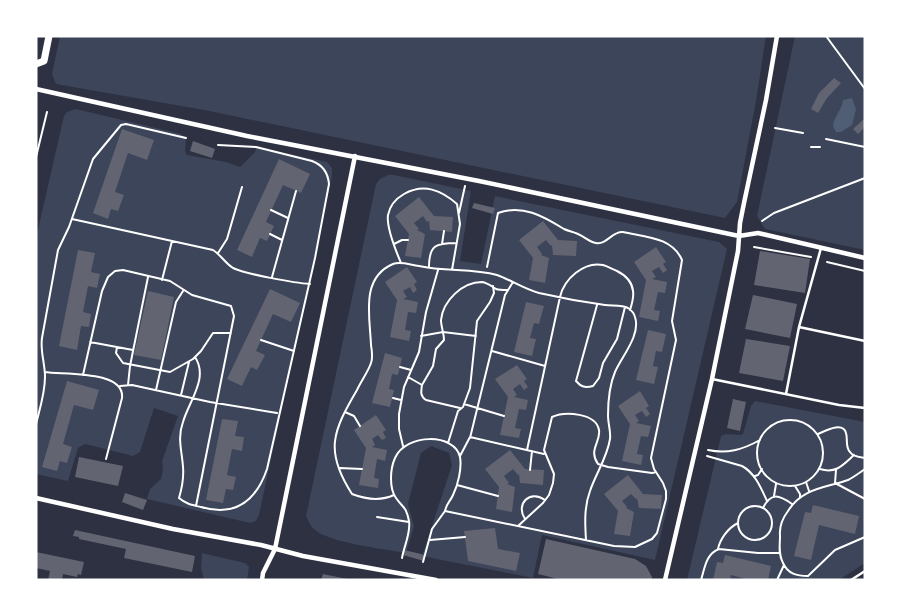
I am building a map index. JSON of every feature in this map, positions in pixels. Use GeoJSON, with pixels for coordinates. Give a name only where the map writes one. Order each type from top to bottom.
{"type":"FeatureCollection","features":[{"type":"Feature","properties":{"kind":"main road"},"geometry":{"type":"LineString","coordinates":[[36,64],[44,61],[49,36]]}},
{"type":"Feature","properties":{"kind":"street"},"geometry":{"type":"LineString","coordinates":[[665,580],[712,379],[738,251],[744,203],[766,100],[777,36]]}},
{"type":"Feature","properties":{"kind":"street"},"geometry":{"type":"LineString","coordinates":[[36,89],[247,136],[479,181],[739,236],[758,233],[865,258]]}},
{"type":"Feature","properties":{"kind":"street"},"geometry":{"type":"LineString","coordinates":[[262,580],[263,573],[275,549],[355,156]]}},
{"type":"Feature","properties":{"kind":"street"},"geometry":{"type":"LineString","coordinates":[[36,498],[303,556],[436,580]]}},
{"type":"Feature","properties":{"kind":"lane"},"geometry":{"type":"LineString","coordinates":[[786,394],[799,327],[821,247]]}},
{"type":"Feature","properties":{"kind":"lane"},"geometry":{"type":"LineString","coordinates":[[799,327],[865,341]]}},
{"type":"Feature","properties":{"kind":"lane"},"geometry":{"type":"LineString","coordinates":[[712,379],[839,405],[865,408]]}},
{"type":"Feature","properties":{"kind":"lane"},"geometry":{"type":"LineString","coordinates":[[851,580],[865,571]]}},
{"type":"Feature","properties":{"kind":"path"},"geometry":{"type":"LineString","coordinates":[[826,36],[865,89]]}},
{"type":"Feature","properties":{"kind":"path"},"geometry":{"type":"LineString","coordinates":[[36,157],[46,112]]}},
{"type":"Feature","properties":{"kind":"path"},"geometry":{"type":"LineString","coordinates":[[36,424],[44,389],[45,372],[41,346],[42,338],[58,250],[72,219],[93,158],[121,125],[126,124],[186,138]]}},
{"type":"Feature","properties":{"kind":"path"},"geometry":{"type":"LineString","coordinates":[[776,128],[803,133]]}},
{"type":"Feature","properties":{"kind":"path"},"geometry":{"type":"LineString","coordinates":[[826,139],[865,147]]}},
{"type":"Feature","properties":{"kind":"path"},"geometry":{"type":"LineString","coordinates":[[195,357],[201,370],[200,380],[179,435],[183,476],[180,498],[186,503],[214,511],[232,508],[248,500],[262,484],[272,449],[310,284],[329,184],[327,173],[318,163],[256,147],[218,145]]}},
{"type":"Feature","properties":{"kind":"path"},"geometry":{"type":"LineString","coordinates":[[811,147],[820,147]]}},
{"type":"Feature","properties":{"kind":"path"},"geometry":{"type":"LineString","coordinates":[[762,221],[774,213],[865,178]]}},
{"type":"Feature","properties":{"kind":"path"},"geometry":{"type":"LineString","coordinates":[[459,213],[465,186]]}},
{"type":"Feature","properties":{"kind":"path"},"geometry":{"type":"LineString","coordinates":[[218,253],[227,239],[242,187]]}},
{"type":"Feature","properties":{"kind":"path"},"geometry":{"type":"LineString","coordinates":[[401,263],[394,244],[388,216],[390,208],[398,198],[411,190],[424,188],[442,192],[457,204],[460,224],[452,271]]}},
{"type":"Feature","properties":{"kind":"path"},"geometry":{"type":"LineString","coordinates":[[272,277],[296,191]]}},
{"type":"Feature","properties":{"kind":"path"},"geometry":{"type":"LineString","coordinates":[[445,511],[627,548],[635,547],[652,539],[657,533],[666,499],[664,483],[656,472],[651,458],[676,340],[672,321],[682,260],[679,252],[666,242],[623,232],[617,232],[603,243],[590,242],[541,214],[510,209],[498,212],[487,267]]}},
{"type":"Feature","properties":{"kind":"path"},"geometry":{"type":"LineString","coordinates":[[271,210],[288,218]]}},
{"type":"Feature","properties":{"kind":"path"},"geometry":{"type":"LineString","coordinates":[[72,219],[213,250],[234,268],[310,284]]}},
{"type":"Feature","properties":{"kind":"path"},"geometry":{"type":"LineString","coordinates":[[442,244],[444,231]]}},
{"type":"Feature","properties":{"kind":"path"},"geometry":{"type":"LineString","coordinates":[[270,234],[282,240]]}},
{"type":"Feature","properties":{"kind":"path"},"geometry":{"type":"LineString","coordinates":[[394,244],[402,240],[408,240]]}},
{"type":"Feature","properties":{"kind":"path"},"geometry":{"type":"LineString","coordinates":[[162,280],[172,241]]}},
{"type":"Feature","properties":{"kind":"path"},"geometry":{"type":"LineString","coordinates":[[429,268],[432,248],[442,244],[456,243]]}},
{"type":"Feature","properties":{"kind":"path"},"geometry":{"type":"LineString","coordinates":[[754,247],[811,257]]}},
{"type":"Feature","properties":{"kind":"path"},"geometry":{"type":"LineString","coordinates":[[827,262],[865,271]]}},
{"type":"Feature","properties":{"kind":"path"},"geometry":{"type":"LineString","coordinates":[[394,495],[388,498],[370,498],[352,494],[339,468],[335,454],[335,436],[345,412],[372,363],[369,304],[373,281],[381,272],[396,263],[438,270],[486,272],[533,291],[598,304],[624,307],[634,315],[636,323],[635,332],[610,386],[608,418],[610,439],[602,465],[586,502],[584,525],[586,540]]}},
{"type":"Feature","properties":{"kind":"path"},"geometry":{"type":"LineString","coordinates":[[527,450],[560,297],[566,284],[582,268],[593,264],[604,265],[624,274],[630,282],[633,290],[630,310]]}},
{"type":"Feature","properties":{"kind":"path"},"geometry":{"type":"LineString","coordinates":[[83,375],[102,291],[108,277],[115,271],[123,270],[176,284],[192,295],[232,306],[234,316],[231,334],[196,506]]}},
{"type":"Feature","properties":{"kind":"path"},"geometry":{"type":"LineString","coordinates":[[404,446],[399,429],[401,400],[408,376],[419,352],[429,300],[438,270]]}},
{"type":"Feature","properties":{"kind":"path"},"geometry":{"type":"LineString","coordinates":[[128,385],[148,276]]}},
{"type":"Feature","properties":{"kind":"path"},"geometry":{"type":"LineString","coordinates":[[460,456],[470,438],[505,295],[513,282]]}},
{"type":"Feature","properties":{"kind":"path"},"geometry":{"type":"LineString","coordinates":[[460,408],[426,400],[422,398],[421,394],[422,385],[433,366],[436,348],[444,340],[441,322],[442,313],[454,294],[473,283],[487,283],[497,289],[508,290]]}},
{"type":"Feature","properties":{"kind":"path"},"geometry":{"type":"LineString","coordinates":[[448,444],[458,411],[464,404],[472,382],[478,321],[494,293],[493,286]]}},
{"type":"Feature","properties":{"kind":"path"},"geometry":{"type":"LineString","coordinates":[[156,390],[176,302],[184,290]]}},
{"type":"Feature","properties":{"kind":"path"},"geometry":{"type":"LineString","coordinates":[[598,304],[576,381],[580,386],[586,388],[593,386],[603,363],[617,339],[624,307]]}},
{"type":"Feature","properties":{"kind":"path"},"geometry":{"type":"LineString","coordinates":[[421,336],[443,332],[476,336]]}},
{"type":"Feature","properties":{"kind":"path"},"geometry":{"type":"LineString","coordinates":[[116,347],[116,353],[123,363],[130,366],[170,372],[195,357],[213,333],[231,334]]}},
{"type":"Feature","properties":{"kind":"path"},"geometry":{"type":"LineString","coordinates":[[261,340],[294,351]]}},
{"type":"Feature","properties":{"kind":"path"},"geometry":{"type":"LineString","coordinates":[[90,342],[133,350]]}},
{"type":"Feature","properties":{"kind":"path"},"geometry":{"type":"LineString","coordinates":[[491,351],[545,366]]}},
{"type":"Feature","properties":{"kind":"path"},"geometry":{"type":"LineString","coordinates":[[181,395],[189,362]]}},
{"type":"Feature","properties":{"kind":"path"},"geometry":{"type":"LineString","coordinates":[[400,367],[411,370]]}},
{"type":"Feature","properties":{"kind":"path"},"geometry":{"type":"LineString","coordinates":[[45,372],[107,379],[120,386],[128,385],[277,413]]}},
{"type":"Feature","properties":{"kind":"path"},"geometry":{"type":"LineString","coordinates":[[408,376],[422,385]]}},
{"type":"Feature","properties":{"kind":"path"},"geometry":{"type":"LineString","coordinates":[[106,459],[122,398],[120,386]]}},
{"type":"Feature","properties":{"kind":"path"},"geometry":{"type":"LineString","coordinates":[[393,398],[401,400]]}},
{"type":"Feature","properties":{"kind":"path"},"geometry":{"type":"LineString","coordinates":[[464,404],[504,416]]}},
{"type":"Feature","properties":{"kind":"path"},"geometry":{"type":"LineString","coordinates":[[345,412],[354,416],[360,426]]}},
{"type":"Feature","properties":{"kind":"path"},"geometry":{"type":"LineString","coordinates":[[518,526],[545,500],[553,483],[554,474],[544,454],[552,417],[563,414],[580,415],[593,420],[599,430],[594,454],[596,461],[602,465],[652,473],[656,472]]}},
{"type":"Feature","properties":{"kind":"path"},"geometry":{"type":"LineString","coordinates":[[790,419],[801,421],[811,426],[818,434],[823,445],[824,456],[814,476],[806,482],[795,486],[784,486],[765,475],[757,455],[762,434],[770,426],[790,419]]}},
{"type":"Feature","properties":{"kind":"path"},"geometry":{"type":"LineString","coordinates":[[818,434],[837,427],[843,428],[846,432],[847,445],[850,452],[865,458]]}},
{"type":"Feature","properties":{"kind":"path"},"geometry":{"type":"LineString","coordinates":[[470,438],[544,454]]}},
{"type":"Feature","properties":{"kind":"path"},"geometry":{"type":"LineString","coordinates":[[402,558],[410,529],[404,507],[397,500],[392,489],[392,467],[395,457],[404,446],[414,440],[433,439],[448,444],[457,450],[461,464],[452,497],[432,529],[423,562]]}},
{"type":"Feature","properties":{"kind":"path"},"geometry":{"type":"LineString","coordinates":[[708,450],[721,453],[729,452],[760,440]]}},
{"type":"Feature","properties":{"kind":"path"},"geometry":{"type":"LineString","coordinates":[[530,470],[532,451]]}},
{"type":"Feature","properties":{"kind":"path"},"geometry":{"type":"LineString","coordinates":[[819,469],[836,470],[854,455]]}},
{"type":"Feature","properties":{"kind":"path"},"geometry":{"type":"LineString","coordinates":[[707,456],[742,466],[754,477],[767,501]]}},
{"type":"Feature","properties":{"kind":"path"},"geometry":{"type":"LineString","coordinates":[[339,468],[362,469]]}},
{"type":"Feature","properties":{"kind":"path"},"geometry":{"type":"LineString","coordinates":[[754,477],[762,469]]}},
{"type":"Feature","properties":{"kind":"path"},"geometry":{"type":"LineString","coordinates":[[865,469],[851,479],[809,491],[792,504],[780,527],[780,553],[784,565],[792,574],[808,576],[835,550],[865,537]]}},
{"type":"Feature","properties":{"kind":"path"},"geometry":{"type":"LineString","coordinates":[[835,483],[836,470]]}},
{"type":"Feature","properties":{"kind":"path"},"geometry":{"type":"LineString","coordinates":[[806,482],[809,491]]}},
{"type":"Feature","properties":{"kind":"path"},"geometry":{"type":"LineString","coordinates":[[763,508],[767,501],[774,496],[777,483]]}},
{"type":"Feature","properties":{"kind":"path"},"geometry":{"type":"LineString","coordinates":[[835,483],[865,499]]}},
{"type":"Feature","properties":{"kind":"path"},"geometry":{"type":"LineString","coordinates":[[457,484],[498,496]]}},
{"type":"Feature","properties":{"kind":"path"},"geometry":{"type":"LineString","coordinates":[[795,486],[800,497]]}},
{"type":"Feature","properties":{"kind":"path"},"geometry":{"type":"LineString","coordinates":[[525,519],[521,511],[525,500],[537,495],[545,500]]}},
{"type":"Feature","properties":{"kind":"path"},"geometry":{"type":"LineString","coordinates":[[774,496],[782,497],[792,504]]}},
{"type":"Feature","properties":{"kind":"path"},"geometry":{"type":"LineString","coordinates":[[749,507],[763,508],[769,513],[772,524],[768,535],[752,540],[747,538],[740,530],[738,523],[740,514],[749,507]]}},
{"type":"Feature","properties":{"kind":"path"},"geometry":{"type":"LineString","coordinates":[[377,517],[409,522]]}},
{"type":"Feature","properties":{"kind":"path"},"geometry":{"type":"LineString","coordinates":[[718,549],[720,541],[738,523]]}},
{"type":"Feature","properties":{"kind":"path"},"geometry":{"type":"LineString","coordinates":[[429,540],[465,538]]}},
{"type":"Feature","properties":{"kind":"path"},"geometry":{"type":"LineString","coordinates":[[702,580],[707,559],[710,554],[718,549],[723,548],[763,554],[780,553]]}},
{"type":"Feature","properties":{"kind":"path"},"geometry":{"type":"LineString","coordinates":[[777,580],[784,565]]}},
{"type":"Feature","properties":{"kind":"shaded area"},"geometry":{"type":"Polygon","coordinates":[[[60,36],[766,36],[737,202],[725,218],[204,110],[56,84],[52,74],[60,36]]]}},
{"type":"Feature","properties":{"kind":"shaded area"},"geometry":{"type":"Polygon","coordinates":[[[795,36],[865,36],[865,250],[765,229],[757,216],[795,36]]]}},
{"type":"Feature","properties":{"kind":"shaded area"},"geometry":{"type":"Polygon","coordinates":[[[852,98],[856,109],[852,125],[841,132],[836,132],[833,126],[843,100],[852,98]]]}},
{"type":"Feature","properties":{"kind":"shaded area"},"geometry":{"type":"Polygon","coordinates":[[[76,109],[181,134],[186,138],[185,152],[187,155],[226,162],[240,167],[255,152],[256,147],[327,162],[332,168],[332,176],[259,515],[256,521],[250,523],[147,499],[150,489],[161,479],[162,461],[178,416],[154,408],[140,452],[133,456],[85,444],[78,448],[68,481],[36,474],[36,238],[64,116],[67,112],[76,109]]]}},
{"type":"Feature","properties":{"kind":"shaded area"},"geometry":{"type":"Polygon","coordinates":[[[388,175],[471,191],[460,261],[481,264],[495,196],[719,242],[727,249],[655,560],[542,535],[533,578],[422,556],[452,465],[449,453],[431,446],[421,453],[408,504],[414,526],[406,553],[344,542],[321,534],[311,526],[306,516],[376,184],[380,179],[388,175]]]}},
{"type":"Feature","properties":{"kind":"shaded area"},"geometry":{"type":"Polygon","coordinates":[[[755,401],[865,422],[865,563],[839,580],[687,580],[721,436],[725,434],[743,434],[751,406],[755,401]]]}},
{"type":"Feature","properties":{"kind":"shaded area"},"geometry":{"type":"Polygon","coordinates":[[[202,553],[245,563],[249,567],[247,580],[204,580],[201,567],[202,553]]]}},
{"type":"Feature","properties":{"kind":"building"},"geometry":{"type":"Polygon","coordinates":[[[834,78],[841,83],[827,98],[818,113],[811,109],[819,93],[834,78]]]}},
{"type":"Feature","properties":{"kind":"building"},"geometry":{"type":"Polygon","coordinates":[[[865,118],[865,127],[858,134],[853,129],[865,118]]]}},
{"type":"Feature","properties":{"kind":"building"},"geometry":{"type":"Polygon","coordinates":[[[122,129],[154,140],[147,160],[128,153],[115,192],[124,195],[118,211],[111,209],[108,219],[93,213],[122,129]]]}},
{"type":"Feature","properties":{"kind":"building"},"geometry":{"type":"Polygon","coordinates":[[[193,141],[215,149],[212,158],[190,151],[193,141]]]}},
{"type":"Feature","properties":{"kind":"building"},"geometry":{"type":"Polygon","coordinates":[[[279,159],[310,174],[301,193],[283,185],[266,222],[274,226],[267,241],[260,238],[252,257],[237,250],[279,159]]]}},
{"type":"Feature","properties":{"kind":"building"},"geometry":{"type":"Polygon","coordinates":[[[419,197],[434,216],[453,217],[452,232],[430,230],[429,221],[427,222],[423,216],[414,223],[419,229],[417,230],[425,234],[421,258],[405,256],[409,234],[395,216],[419,197]]]}},
{"type":"Feature","properties":{"kind":"building"},"geometry":{"type":"Polygon","coordinates":[[[474,203],[495,208],[493,214],[472,208],[474,203]]]}},
{"type":"Feature","properties":{"kind":"building"},"geometry":{"type":"Polygon","coordinates":[[[543,221],[558,240],[577,241],[576,256],[553,255],[552,245],[546,240],[537,247],[541,255],[549,258],[545,283],[529,280],[533,258],[519,240],[543,221]]]}},
{"type":"Feature","properties":{"kind":"building"},"geometry":{"type":"Polygon","coordinates":[[[656,247],[666,262],[663,264],[667,270],[663,273],[659,267],[652,271],[656,277],[652,279],[667,282],[665,293],[658,292],[654,310],[660,311],[658,321],[639,317],[646,280],[634,262],[656,247]]]}},
{"type":"Feature","properties":{"kind":"building"},"geometry":{"type":"Polygon","coordinates":[[[78,250],[95,253],[91,272],[100,274],[97,288],[88,286],[83,312],[91,314],[89,327],[81,326],[77,350],[59,346],[78,250]]]}},
{"type":"Feature","properties":{"kind":"building"},"geometry":{"type":"Polygon","coordinates":[[[760,251],[810,259],[805,293],[754,285],[760,251]]]}},
{"type":"Feature","properties":{"kind":"building"},"geometry":{"type":"Polygon","coordinates":[[[407,267],[417,282],[414,284],[417,290],[413,293],[410,287],[403,291],[407,297],[403,299],[418,302],[416,313],[408,312],[405,330],[411,331],[409,341],[390,337],[397,300],[385,282],[407,267]]]}},
{"type":"Feature","properties":{"kind":"building"},"geometry":{"type":"Polygon","coordinates":[[[270,289],[300,303],[291,322],[273,314],[256,351],[265,355],[257,370],[251,367],[242,386],[227,379],[270,289]]]}},
{"type":"Feature","properties":{"kind":"building"},"geometry":{"type":"Polygon","coordinates":[[[148,291],[174,297],[161,360],[134,355],[148,291]]]}},
{"type":"Feature","properties":{"kind":"building"},"geometry":{"type":"Polygon","coordinates":[[[753,295],[797,304],[790,338],[745,329],[753,295]]]}},
{"type":"Feature","properties":{"kind":"building"},"geometry":{"type":"Polygon","coordinates":[[[526,302],[544,306],[539,324],[534,323],[530,338],[536,339],[532,356],[514,352],[526,302]]]}},
{"type":"Feature","properties":{"kind":"building"},"geometry":{"type":"Polygon","coordinates":[[[648,330],[666,334],[662,352],[656,351],[653,366],[658,367],[654,384],[636,380],[648,330]]]}},
{"type":"Feature","properties":{"kind":"building"},"geometry":{"type":"Polygon","coordinates":[[[746,339],[790,346],[783,381],[739,373],[746,339]]]}},
{"type":"Feature","properties":{"kind":"building"},"geometry":{"type":"Polygon","coordinates":[[[385,353],[402,358],[398,375],[392,374],[389,389],[394,390],[390,407],[372,403],[385,353]]]}},
{"type":"Feature","properties":{"kind":"building"},"geometry":{"type":"Polygon","coordinates":[[[517,365],[527,379],[524,381],[528,387],[524,390],[520,384],[513,389],[517,395],[514,397],[528,400],[526,410],[519,409],[515,428],[521,429],[519,438],[500,435],[508,397],[495,379],[517,365]]]}},
{"type":"Feature","properties":{"kind":"building"},"geometry":{"type":"Polygon","coordinates":[[[67,381],[99,390],[93,410],[74,405],[63,444],[72,447],[67,463],[60,461],[57,471],[42,467],[67,381]]]}},
{"type":"Feature","properties":{"kind":"building"},"geometry":{"type":"Polygon","coordinates":[[[640,391],[649,406],[646,408],[650,414],[646,417],[642,411],[635,415],[639,421],[636,423],[651,426],[648,437],[641,436],[637,454],[643,455],[641,465],[622,461],[630,424],[618,406],[640,391]]]}},
{"type":"Feature","properties":{"kind":"building"},"geometry":{"type":"Polygon","coordinates":[[[733,399],[746,402],[740,431],[727,428],[733,399]]]}},
{"type":"Feature","properties":{"kind":"building"},"geometry":{"type":"Polygon","coordinates":[[[376,415],[386,430],[383,432],[386,438],[382,440],[378,435],[372,439],[375,445],[372,447],[387,450],[385,461],[377,459],[374,478],[379,479],[378,488],[359,485],[366,448],[354,430],[376,415]]]}},
{"type":"Feature","properties":{"kind":"building"},"geometry":{"type":"Polygon","coordinates":[[[222,419],[238,421],[235,436],[244,437],[242,451],[232,449],[227,475],[236,477],[233,490],[226,489],[223,503],[206,500],[222,419]]]}},
{"type":"Feature","properties":{"kind":"building"},"geometry":{"type":"Polygon","coordinates":[[[510,450],[525,469],[544,470],[543,485],[520,483],[519,474],[513,469],[504,476],[509,483],[507,484],[515,487],[512,512],[496,509],[499,487],[485,469],[510,450]]]}},
{"type":"Feature","properties":{"kind":"building"},"geometry":{"type":"Polygon","coordinates":[[[79,457],[123,466],[118,486],[75,477],[79,457]]]}},
{"type":"Feature","properties":{"kind":"building"},"geometry":{"type":"Polygon","coordinates":[[[628,475],[643,494],[662,495],[661,509],[639,508],[637,498],[631,494],[622,501],[626,508],[634,512],[630,536],[614,534],[618,511],[604,494],[628,475]]]}},
{"type":"Feature","properties":{"kind":"building"},"geometry":{"type":"Polygon","coordinates":[[[125,493],[147,500],[143,510],[122,502],[125,493]]]}},
{"type":"Feature","properties":{"kind":"building"},"geometry":{"type":"Polygon","coordinates":[[[813,505],[859,516],[855,534],[819,525],[811,560],[794,556],[805,512],[811,513],[813,505]]]}},
{"type":"Feature","properties":{"kind":"building"},"geometry":{"type":"Polygon","coordinates":[[[495,528],[498,549],[520,553],[516,571],[468,561],[464,531],[495,528]]]}},
{"type":"Feature","properties":{"kind":"building"},"geometry":{"type":"Polygon","coordinates":[[[75,530],[195,556],[192,572],[124,558],[126,549],[79,539],[79,537],[73,536],[75,530]]]}},
{"type":"Feature","properties":{"kind":"building"},"geometry":{"type":"Polygon","coordinates":[[[546,539],[635,559],[646,566],[652,580],[562,580],[538,574],[546,539]]]}},
{"type":"Feature","properties":{"kind":"building"},"geometry":{"type":"Polygon","coordinates":[[[404,550],[425,555],[424,561],[403,555],[404,550]]]}},
{"type":"Feature","properties":{"kind":"building"},"geometry":{"type":"Polygon","coordinates":[[[36,552],[84,562],[81,575],[78,574],[77,577],[63,574],[62,580],[48,580],[50,571],[36,568],[36,552]]]}},
{"type":"Feature","properties":{"kind":"building"},"geometry":{"type":"Polygon","coordinates":[[[725,555],[771,566],[768,580],[750,580],[731,575],[730,580],[713,580],[717,562],[723,563],[725,555]]]}},
{"type":"Feature","properties":{"kind":"building"},"geometry":{"type":"Polygon","coordinates":[[[323,574],[347,579],[347,580],[321,580],[323,574]]]}}]}
